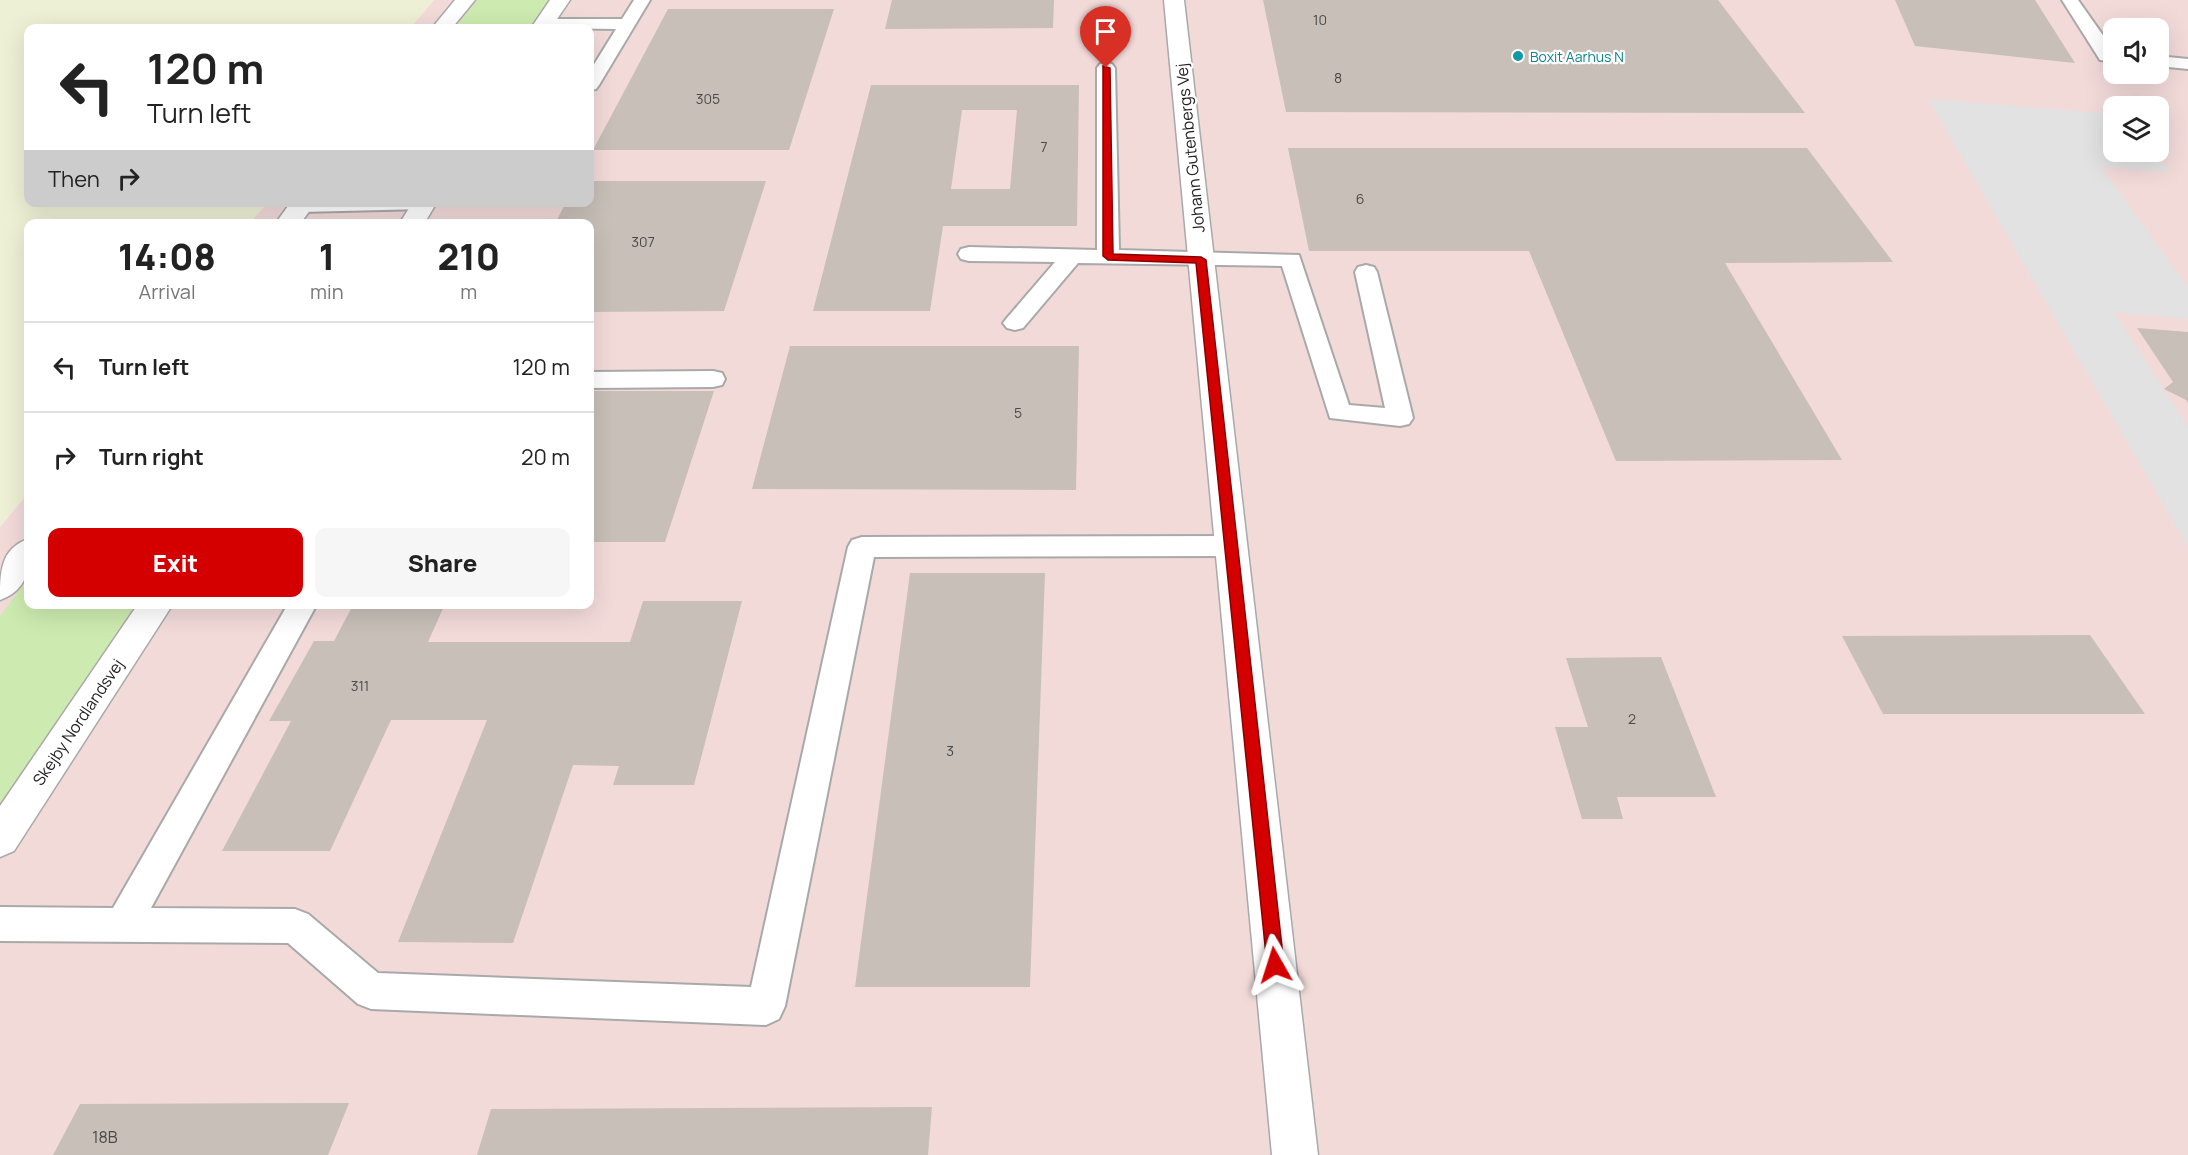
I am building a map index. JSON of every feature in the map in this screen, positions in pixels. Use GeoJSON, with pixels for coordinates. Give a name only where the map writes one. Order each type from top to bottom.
{"type":"FeatureCollection","features":[{"type":"Feature","properties":{"kind":"street"},"geometry":{"type":"LineString","coordinates":[[445,24],[465,0]]}},
{"type":"Feature","properties":{"kind":"street"},"geometry":{"type":"LineString","coordinates":[[543,24],[560,0]]}},
{"type":"Feature","properties":{"kind":"street","name":"Johann Gutenbergs Vej"},"geometry":{"type":"LineString","coordinates":[[1174,0],[1296,1155]]}},
{"type":"Feature","properties":{"kind":"street"},"geometry":{"type":"LineString","coordinates":[[0,587],[24,556]]}},
{"type":"Feature","properties":{"kind":"street","name":"Skejby Nordlandsvej"},"geometry":{"type":"LineString","coordinates":[[0,839],[153,609]]}},
{"type":"Feature","properties":{"kind":"lane"},"geometry":{"type":"LineString","coordinates":[[594,79],[642,0]]}},
{"type":"Feature","properties":{"kind":"lane"},"geometry":{"type":"LineString","coordinates":[[2070,0],[2103,51]]}},
{"type":"Feature","properties":{"kind":"lane"},"geometry":{"type":"LineString","coordinates":[[594,25],[628,24]]}},
{"type":"Feature","properties":{"kind":"lane"},"geometry":{"type":"LineString","coordinates":[[2169,62],[2188,64]]}},
{"type":"Feature","properties":{"kind":"lane"},"geometry":{"type":"LineString","coordinates":[[1106,68],[1108,256]]}},
{"type":"Feature","properties":{"kind":"lane"},"geometry":{"type":"LineString","coordinates":[[298,211],[362,207]]}},
{"type":"Feature","properties":{"kind":"lane"},"geometry":{"type":"LineString","coordinates":[[969,254],[1291,260],[1339,412],[1400,418],[1366,272]]}},
{"type":"Feature","properties":{"kind":"lane"},"geometry":{"type":"LineString","coordinates":[[1015,323],[1072,256]]}},
{"type":"Feature","properties":{"kind":"lane"},"geometry":{"type":"LineString","coordinates":[[594,380],[713,379]]}},
{"type":"Feature","properties":{"kind":"lane"},"geometry":{"type":"LineString","coordinates":[[0,924],[296,926],[370,991],[766,1006],[862,547],[1231,546]]}},
{"type":"Feature","properties":{"kind":"lane"},"geometry":{"type":"LineString","coordinates":[[123,925],[300,609]]}},
{"type":"Feature","properties":{"kind":"shaded area"},"geometry":{"type":"Polygon","coordinates":[[[434,0],[2188,0],[2188,1155],[0,1155],[0,527],[24,498],[24,609],[594,609],[594,219],[253,219],[264,207],[594,207],[594,24],[413,24],[434,0]]]}},
{"type":"Feature","properties":{"kind":"shaded area"},"geometry":{"type":"Polygon","coordinates":[[[1928,99],[2103,113],[2103,162],[2163,162],[2171,172],[2101,167],[2188,288],[2188,319],[2114,312],[2188,428],[2188,547],[1928,99]]]}},
{"type":"Feature","properties":{"kind":"green space"},"geometry":{"type":"Polygon","coordinates":[[[0,0],[434,0],[413,24],[24,24],[24,207],[264,207],[253,219],[24,219],[24,498],[0,527],[0,0]]]}},
{"type":"Feature","properties":{"kind":"green space"},"geometry":{"type":"Polygon","coordinates":[[[477,0],[550,0],[534,24],[458,24],[477,0]]]}},
{"type":"Feature","properties":{"kind":"green space"},"geometry":{"type":"Polygon","coordinates":[[[24,584],[24,609],[136,609],[0,810],[0,616],[24,584]]]}},
{"type":"Feature","properties":{"kind":"building"},"geometry":{"type":"Polygon","coordinates":[[[892,0],[1054,0],[1053,28],[885,29],[892,0]]]}},
{"type":"Feature","properties":{"kind":"building","name":"Boxit Aarhus N"},"geometry":{"type":"Polygon","coordinates":[[[1263,0],[1718,0],[1805,113],[1286,112],[1263,0]]]}},
{"type":"Feature","properties":{"kind":"building"},"geometry":{"type":"Polygon","coordinates":[[[1895,0],[2035,0],[2075,63],[1915,46],[1895,0]]]}},
{"type":"Feature","properties":{"kind":"building"},"geometry":{"type":"Polygon","coordinates":[[[668,9],[834,9],[789,150],[594,150],[668,9]]]}},
{"type":"Feature","properties":{"kind":"building"},"geometry":{"type":"Polygon","coordinates":[[[871,85],[1079,85],[1077,226],[943,226],[930,311],[813,311],[871,85]],[[962,110],[951,189],[1010,189],[1017,110],[962,110]]]}},
{"type":"Feature","properties":{"kind":"building"},"geometry":{"type":"Polygon","coordinates":[[[1288,148],[1807,148],[1893,262],[1725,263],[1842,460],[1616,461],[1529,251],[1309,251],[1288,148]]]}},
{"type":"Feature","properties":{"kind":"building"},"geometry":{"type":"Polygon","coordinates":[[[594,181],[766,181],[724,311],[594,312],[594,219],[558,219],[564,207],[594,207],[594,181]]]}},
{"type":"Feature","properties":{"kind":"building"},"geometry":{"type":"Polygon","coordinates":[[[2137,328],[2188,332],[2188,403],[2164,389],[2173,382],[2137,328]]]}},
{"type":"Feature","properties":{"kind":"building"},"geometry":{"type":"Polygon","coordinates":[[[790,346],[1079,346],[1076,490],[752,489],[790,346]]]}},
{"type":"Feature","properties":{"kind":"building"},"geometry":{"type":"Polygon","coordinates":[[[594,391],[714,391],[665,542],[594,542],[594,391]]]}},
{"type":"Feature","properties":{"kind":"building"},"geometry":{"type":"Polygon","coordinates":[[[910,573],[1045,573],[1030,987],[855,987],[910,573]]]}},
{"type":"Feature","properties":{"kind":"building"},"geometry":{"type":"Polygon","coordinates":[[[643,601],[742,601],[694,785],[613,785],[619,766],[573,765],[513,943],[398,942],[487,720],[391,720],[330,851],[222,851],[291,721],[269,721],[314,641],[334,641],[351,609],[443,609],[428,642],[630,642],[643,601]]]}},
{"type":"Feature","properties":{"kind":"building"},"geometry":{"type":"Polygon","coordinates":[[[2090,635],[2145,714],[1883,714],[1842,636],[2090,635]]]}},
{"type":"Feature","properties":{"kind":"building"},"geometry":{"type":"Polygon","coordinates":[[[1661,657],[1716,797],[1617,797],[1623,819],[1582,819],[1555,727],[1588,727],[1566,658],[1661,657]]]}},
{"type":"Feature","properties":{"kind":"building"},"geometry":{"type":"Polygon","coordinates":[[[349,1103],[328,1155],[53,1155],[80,1104],[349,1103]]]}},
{"type":"Feature","properties":{"kind":"building"},"geometry":{"type":"Polygon","coordinates":[[[932,1107],[928,1155],[477,1155],[491,1109],[932,1107]]]}},
{"type":"Feature","properties":{"kind":"place","name":"Boxit Aarhus N"},"geometry":{"type":"Point","coordinates":[1518,56]}},
{"type":"Feature","properties":{"kind":"route"},"geometry":{"type":"LineString","coordinates":[[1106,68],[1108,256],[1201,260],[1275,965]]}}]}
